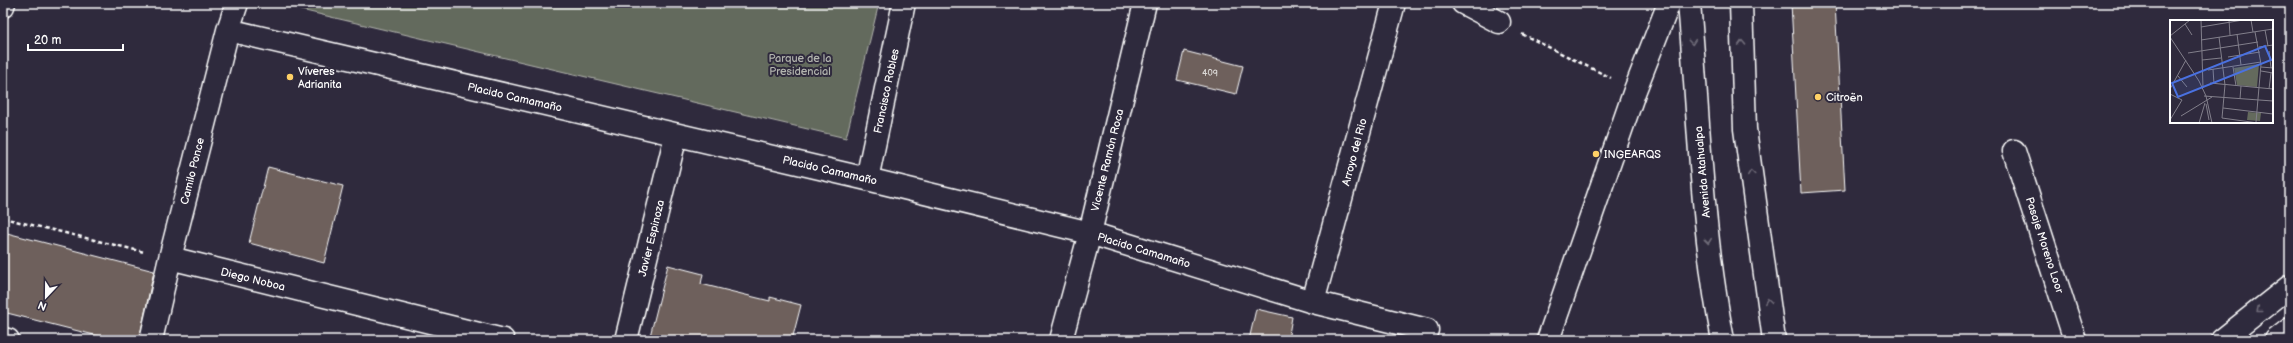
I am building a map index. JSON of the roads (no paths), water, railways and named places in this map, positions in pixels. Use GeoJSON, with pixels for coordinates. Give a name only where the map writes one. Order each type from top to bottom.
{"type":"FeatureCollection","features":[{"type":"Feature","properties":{"kind":"street","name":"Camilo Ponce"},"geometry":{"type":"LineString","coordinates":[[151,340],[170,258],[228,30],[237,3]]}},
{"type":"Feature","properties":{"kind":"street","name":"Francisco Robles"},"geometry":{"type":"LineString","coordinates":[[867,178],[904,3]]}},
{"type":"Feature","properties":{"kind":"street","name":"Vicente Ramón Roca"},"geometry":{"type":"LineString","coordinates":[[1061,340],[1090,234],[1145,3]]}},
{"type":"Feature","properties":{"kind":"street","name":"Arroyo del Rio"},"geometry":{"type":"LineString","coordinates":[[1313,302],[1394,3]]}},
{"type":"Feature","properties":{"kind":"street"},"geometry":{"type":"LineString","coordinates":[[1463,3],[1498,22]]}},
{"type":"Feature","properties":{"kind":"street"},"geometry":{"type":"LineString","coordinates":[[1548,340],[1635,90],[1668,3]]}},
{"type":"Feature","properties":{"kind":"street","name":"Avenida Atahualpa"},"geometry":{"type":"LineString","coordinates":[[1689,3],[1700,170],[1715,302],[1723,340]]}},
{"type":"Feature","properties":{"kind":"street"},"geometry":{"type":"LineString","coordinates":[[1741,3],[1745,129],[1774,340]]}},
{"type":"Feature","properties":{"kind":"street","name":"Placido Camamaño"},"geometry":{"type":"LineString","coordinates":[[228,30],[676,135],[867,178],[1090,234],[1313,302],[1427,330]]}},
{"type":"Feature","properties":{"kind":"street","name":"Javier Espinoza"},"geometry":{"type":"LineString","coordinates":[[626,340],[676,135]]}},
{"type":"Feature","properties":{"kind":"street","name":"Pasaje Moreno Loor"},"geometry":{"type":"LineString","coordinates":[[2014,150],[2075,340]]}},
{"type":"Feature","properties":{"kind":"street","name":"Diego Noboa"},"geometry":{"type":"LineString","coordinates":[[170,258],[503,340]]}},
{"type":"Feature","properties":{"kind":"street"},"geometry":{"type":"LineString","coordinates":[[2222,340],[2290,286]]}},
{"type":"Feature","properties":{"kind":"street"},"geometry":{"type":"LineString","coordinates":[[2276,340],[2290,329]]}},
{"type":"Feature","properties":{"kind":"street"},"geometry":{"type":"LineString","coordinates":[[3,339],[8,340]]}},
{"type":"Feature","properties":{"kind":"place","name":"Víveres Adrianita"},"geometry":{"type":"Point","coordinates":[290,77]}},
{"type":"Feature","properties":{"kind":"place","name":"Citroën"},"geometry":{"type":"Point","coordinates":[1818,97]}},
{"type":"Feature","properties":{"kind":"place","name":"INGEARQS"},"geometry":{"type":"Point","coordinates":[1596,154]}},
{"type":"Feature","properties":{"kind":"park label","name":"Parque de la Presidencial"},"geometry":{"type":"Point","coordinates":[800,64]}}]}
